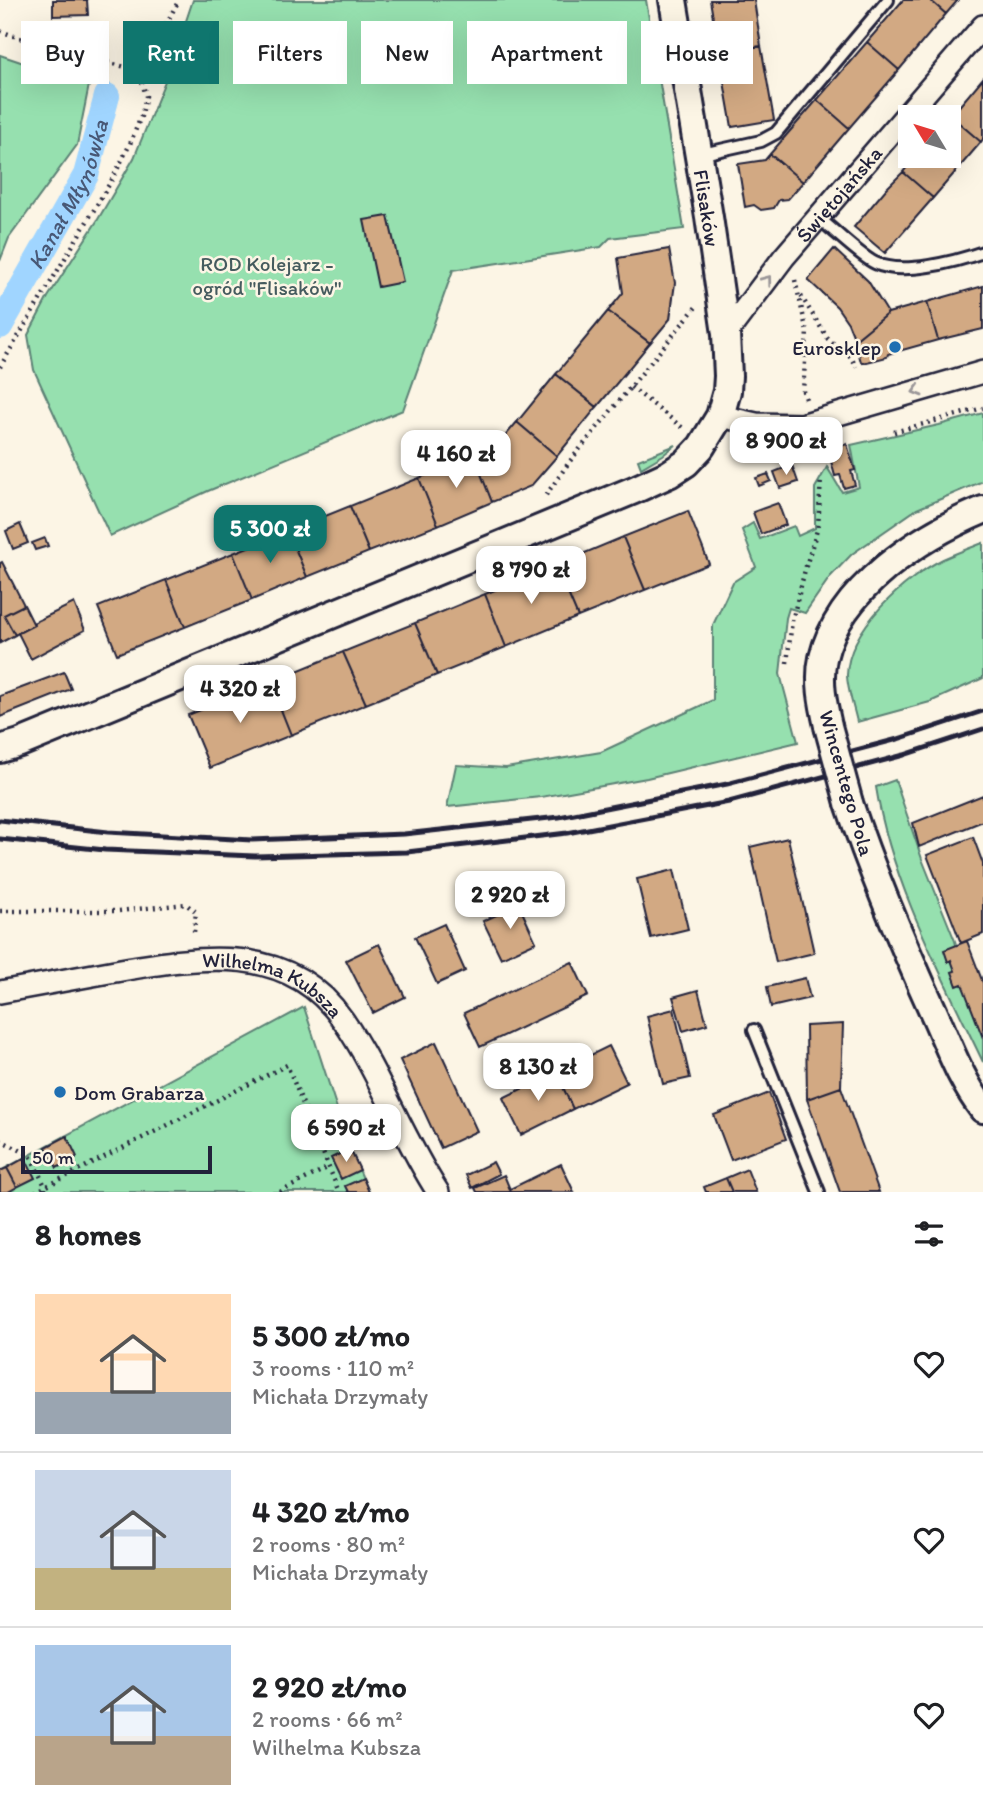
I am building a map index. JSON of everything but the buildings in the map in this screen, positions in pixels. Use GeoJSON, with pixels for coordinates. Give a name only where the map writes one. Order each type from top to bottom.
{"type":"FeatureCollection","features":[{"type":"Feature","properties":{"kind":"street","name":"Flisaków"},"geometry":{"type":"LineString","coordinates":[[0,748],[20,743],[669,474],[686,463],[701,447],[720,416],[727,391],[726,334],[673,0]]}},
{"type":"Feature","properties":{"kind":"street","name":"Świętojańska"},"geometry":{"type":"LineString","coordinates":[[726,334],[784,257],[983,26]]}},
{"type":"Feature","properties":{"kind":"street"},"geometry":{"type":"LineString","coordinates":[[720,416],[757,424],[801,425],[983,372]]}},
{"type":"Feature","properties":{"kind":"street","name":"Wincentego Pola"},"geometry":{"type":"LineString","coordinates":[[983,510],[953,524],[909,551],[870,582],[834,628],[823,658],[821,674],[828,726],[849,803],[875,876],[962,1075],[983,1109]]}},
{"type":"Feature","properties":{"kind":"street","name":"Wilhelma Kubsza"},"geometry":{"type":"LineString","coordinates":[[0,992],[192,959],[245,961],[293,974],[309,985],[341,1017],[438,1192]]}},
{"type":"Feature","properties":{"kind":"lane"},"geometry":{"type":"LineString","coordinates":[[698,155],[761,141],[776,133],[888,0]]}},
{"type":"Feature","properties":{"kind":"lane"},"geometry":{"type":"LineString","coordinates":[[827,225],[873,262],[893,269],[916,268],[983,253]]}},
{"type":"Feature","properties":{"kind":"lane"},"geometry":{"type":"LineString","coordinates":[[754,1030],[819,1192]]}},
{"type":"Feature","properties":{"kind":"path"},"geometry":{"type":"LineString","coordinates":[[168,21],[179,0]]}},
{"type":"Feature","properties":{"kind":"path"},"geometry":{"type":"LineString","coordinates":[[0,31],[34,43],[123,66]]}},
{"type":"Feature","properties":{"kind":"path"},"geometry":{"type":"LineString","coordinates":[[0,367],[113,178],[142,114],[146,96],[143,84]]}},
{"type":"Feature","properties":{"kind":"path"},"geometry":{"type":"LineString","coordinates":[[793,272],[807,332],[803,391],[806,399]]}},
{"type":"Feature","properties":{"kind":"path"},"geometry":{"type":"LineString","coordinates":[[799,292],[828,339],[851,357],[856,367]]}},
{"type":"Feature","properties":{"kind":"path"},"geometry":{"type":"LineString","coordinates":[[546,495],[570,461],[698,304]]}},
{"type":"Feature","properties":{"kind":"path"},"geometry":{"type":"LineString","coordinates":[[631,387],[683,429]]}},
{"type":"Feature","properties":{"kind":"path"},"geometry":{"type":"LineString","coordinates":[[894,432],[983,408]]}},
{"type":"Feature","properties":{"kind":"path"},"geometry":{"type":"LineString","coordinates":[[787,663],[792,621],[818,527],[821,478]]}},
{"type":"Feature","properties":{"kind":"path"},"geometry":{"type":"LineString","coordinates":[[0,911],[118,911],[186,904],[196,912],[194,932]]}},
{"type":"Feature","properties":{"kind":"path"},"geometry":{"type":"LineString","coordinates":[[36,1192],[287,1065],[339,1192]]}},
{"type":"Feature","properties":{"kind":"path"},"geometry":{"type":"LineString","coordinates":[[0,1140],[30,1156],[45,1189],[51,1192]]}},
{"type":"Feature","properties":{"kind":"path"},"geometry":{"type":"LineString","coordinates":[[280,1192],[329,1167]]}},
{"type":"Feature","properties":{"kind":"green space","name":"ROD Kolejarz - ogród \"Flisaków\""},"geometry":{"type":"Polygon","coordinates":[[[193,0],[646,0],[649,21],[641,21],[641,84],[660,84],[684,229],[610,238],[601,247],[453,270],[403,410],[208,491],[110,536],[34,370],[28,335],[48,297],[134,158],[164,84],[219,84],[219,21],[186,21],[193,0]]]}},
{"type":"Feature","properties":{"kind":"green space"},"geometry":{"type":"Polygon","coordinates":[[[0,55],[21,62],[21,84],[89,85],[77,145],[9,238],[0,261],[0,55]]]}},
{"type":"Feature","properties":{"kind":"green space"},"geometry":{"type":"Polygon","coordinates":[[[983,413],[983,481],[917,509],[852,554],[830,577],[805,613],[789,608],[780,674],[798,742],[647,778],[541,797],[447,807],[456,765],[506,768],[601,752],[713,700],[713,625],[733,582],[756,567],[742,530],[753,523],[760,539],[794,526],[798,536],[815,528],[815,488],[827,467],[842,492],[859,487],[851,445],[983,413]]]}},
{"type":"Feature","properties":{"kind":"green space"},"geometry":{"type":"Polygon","coordinates":[[[676,445],[663,455],[641,468],[638,460],[676,445]]]}},
{"type":"Feature","properties":{"kind":"green space"},"geometry":{"type":"Polygon","coordinates":[[[983,543],[983,678],[930,702],[857,722],[847,675],[857,640],[868,623],[896,592],[912,579],[948,557],[983,543]]]}},
{"type":"Feature","properties":{"kind":"green space"},"geometry":{"type":"Polygon","coordinates":[[[895,780],[922,859],[983,1012],[983,1062],[920,928],[893,858],[876,787],[895,780]]]}},
{"type":"Feature","properties":{"kind":"green space"},"geometry":{"type":"Polygon","coordinates":[[[304,1007],[350,1149],[369,1192],[0,1192],[0,1171],[304,1007]]]}},
{"type":"Feature","properties":{"kind":"waterway","name":"Kanał Młynówka"},"geometry":{"type":"LineString","coordinates":[[0,326],[86,175],[107,96]]}},
{"type":"Feature","properties":{"kind":"railway"},"geometry":{"type":"LineString","coordinates":[[0,820],[108,832],[252,840],[404,834],[559,817],[727,784],[898,739],[983,711]]}},
{"type":"Feature","properties":{"kind":"railway"},"geometry":{"type":"LineString","coordinates":[[0,839],[105,850],[255,856],[407,852],[567,833],[729,802],[904,755],[983,729]]}},
{"type":"Feature","properties":{"kind":"place","name":"Eurosklep"},"geometry":{"type":"Point","coordinates":[895,347]}},
{"type":"Feature","properties":{"kind":"place","name":"Dom Grabarza"},"geometry":{"type":"Point","coordinates":[60,1092]}}]}
